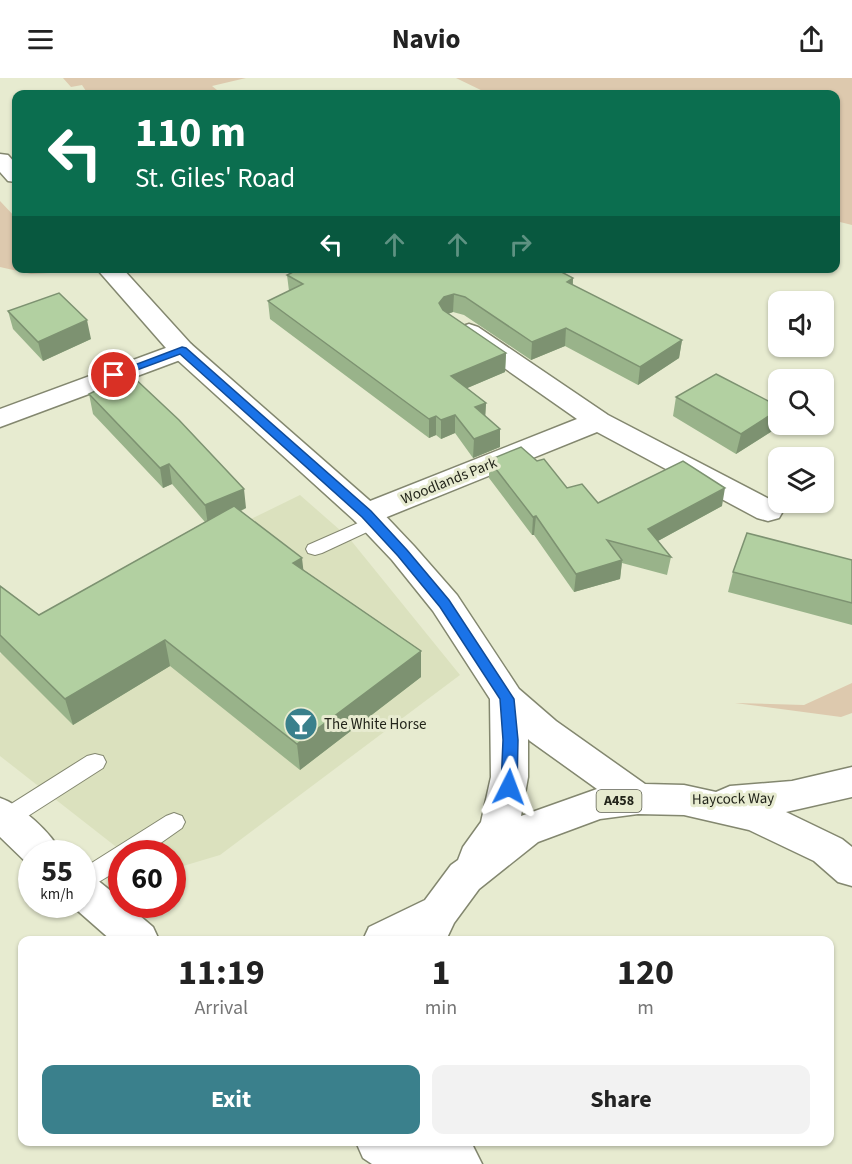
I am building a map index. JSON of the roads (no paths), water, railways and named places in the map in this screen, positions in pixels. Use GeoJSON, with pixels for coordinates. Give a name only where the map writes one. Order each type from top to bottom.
{"type":"FeatureCollection","features":[{"type":"Feature","properties":{"kind":"main road"},"geometry":{"type":"LineString","coordinates":[[0,160],[12,172]]}},
{"type":"Feature","properties":{"kind":"main road","name":"A458"},"geometry":{"type":"LineString","coordinates":[[113,273],[182,350],[370,518],[445,603],[507,699],[543,731],[638,799]]}},
{"type":"Feature","properties":{"kind":"main road"},"geometry":{"type":"LineString","coordinates":[[454,322],[598,421],[768,511]]}},
{"type":"Feature","properties":{"kind":"main road"},"geometry":{"type":"LineString","coordinates":[[0,419],[182,350]]}},
{"type":"Feature","properties":{"kind":"main road","name":"Woodlands Park"},"geometry":{"type":"LineString","coordinates":[[370,518],[598,421]]}},
{"type":"Feature","properties":{"kind":"main road","name":"A458"},"geometry":{"type":"LineString","coordinates":[[433,926],[500,824],[509,787],[511,740],[507,699]]}},
{"type":"Feature","properties":{"kind":"main road","name":"Haycock Way"},"geometry":{"type":"LineString","coordinates":[[684,800],[765,801],[826,790],[852,782]]}},
{"type":"Feature","properties":{"kind":"main road","name":"A458"},"geometry":{"type":"LineString","coordinates":[[465,877],[524,831],[598,804],[638,799],[684,800],[757,816],[828,850],[852,870]]}},
{"type":"Feature","properties":{"kind":"main road"},"geometry":{"type":"LineString","coordinates":[[3,816],[28,840]]}},
{"type":"Feature","properties":{"kind":"main road"},"geometry":{"type":"LineString","coordinates":[[96,903],[134,936]]}},
{"type":"Feature","properties":{"kind":"main road"},"geometry":{"type":"LineString","coordinates":[[397,936],[433,926]]}},
{"type":"Feature","properties":{"kind":"main road"},"geometry":{"type":"LineString","coordinates":[[385,1146],[412,1164]]}},
{"type":"Feature","properties":{"kind":"main road"},"geometry":{"type":"LineString","coordinates":[[447,1146],[459,1164]]}},
{"type":"Feature","properties":{"kind":"lane"},"geometry":{"type":"LineString","coordinates":[[315,549],[370,518]]}},
{"type":"Feature","properties":{"kind":"lane"},"geometry":{"type":"LineString","coordinates":[[3,816],[95,762]]}},
{"type":"Feature","properties":{"kind":"lane"},"geometry":{"type":"LineString","coordinates":[[147,840],[174,822]]}},
{"type":"Feature","properties":{"kind":"place","name":"The White Horse"},"geometry":{"type":"Point","coordinates":[301,724]}}]}
